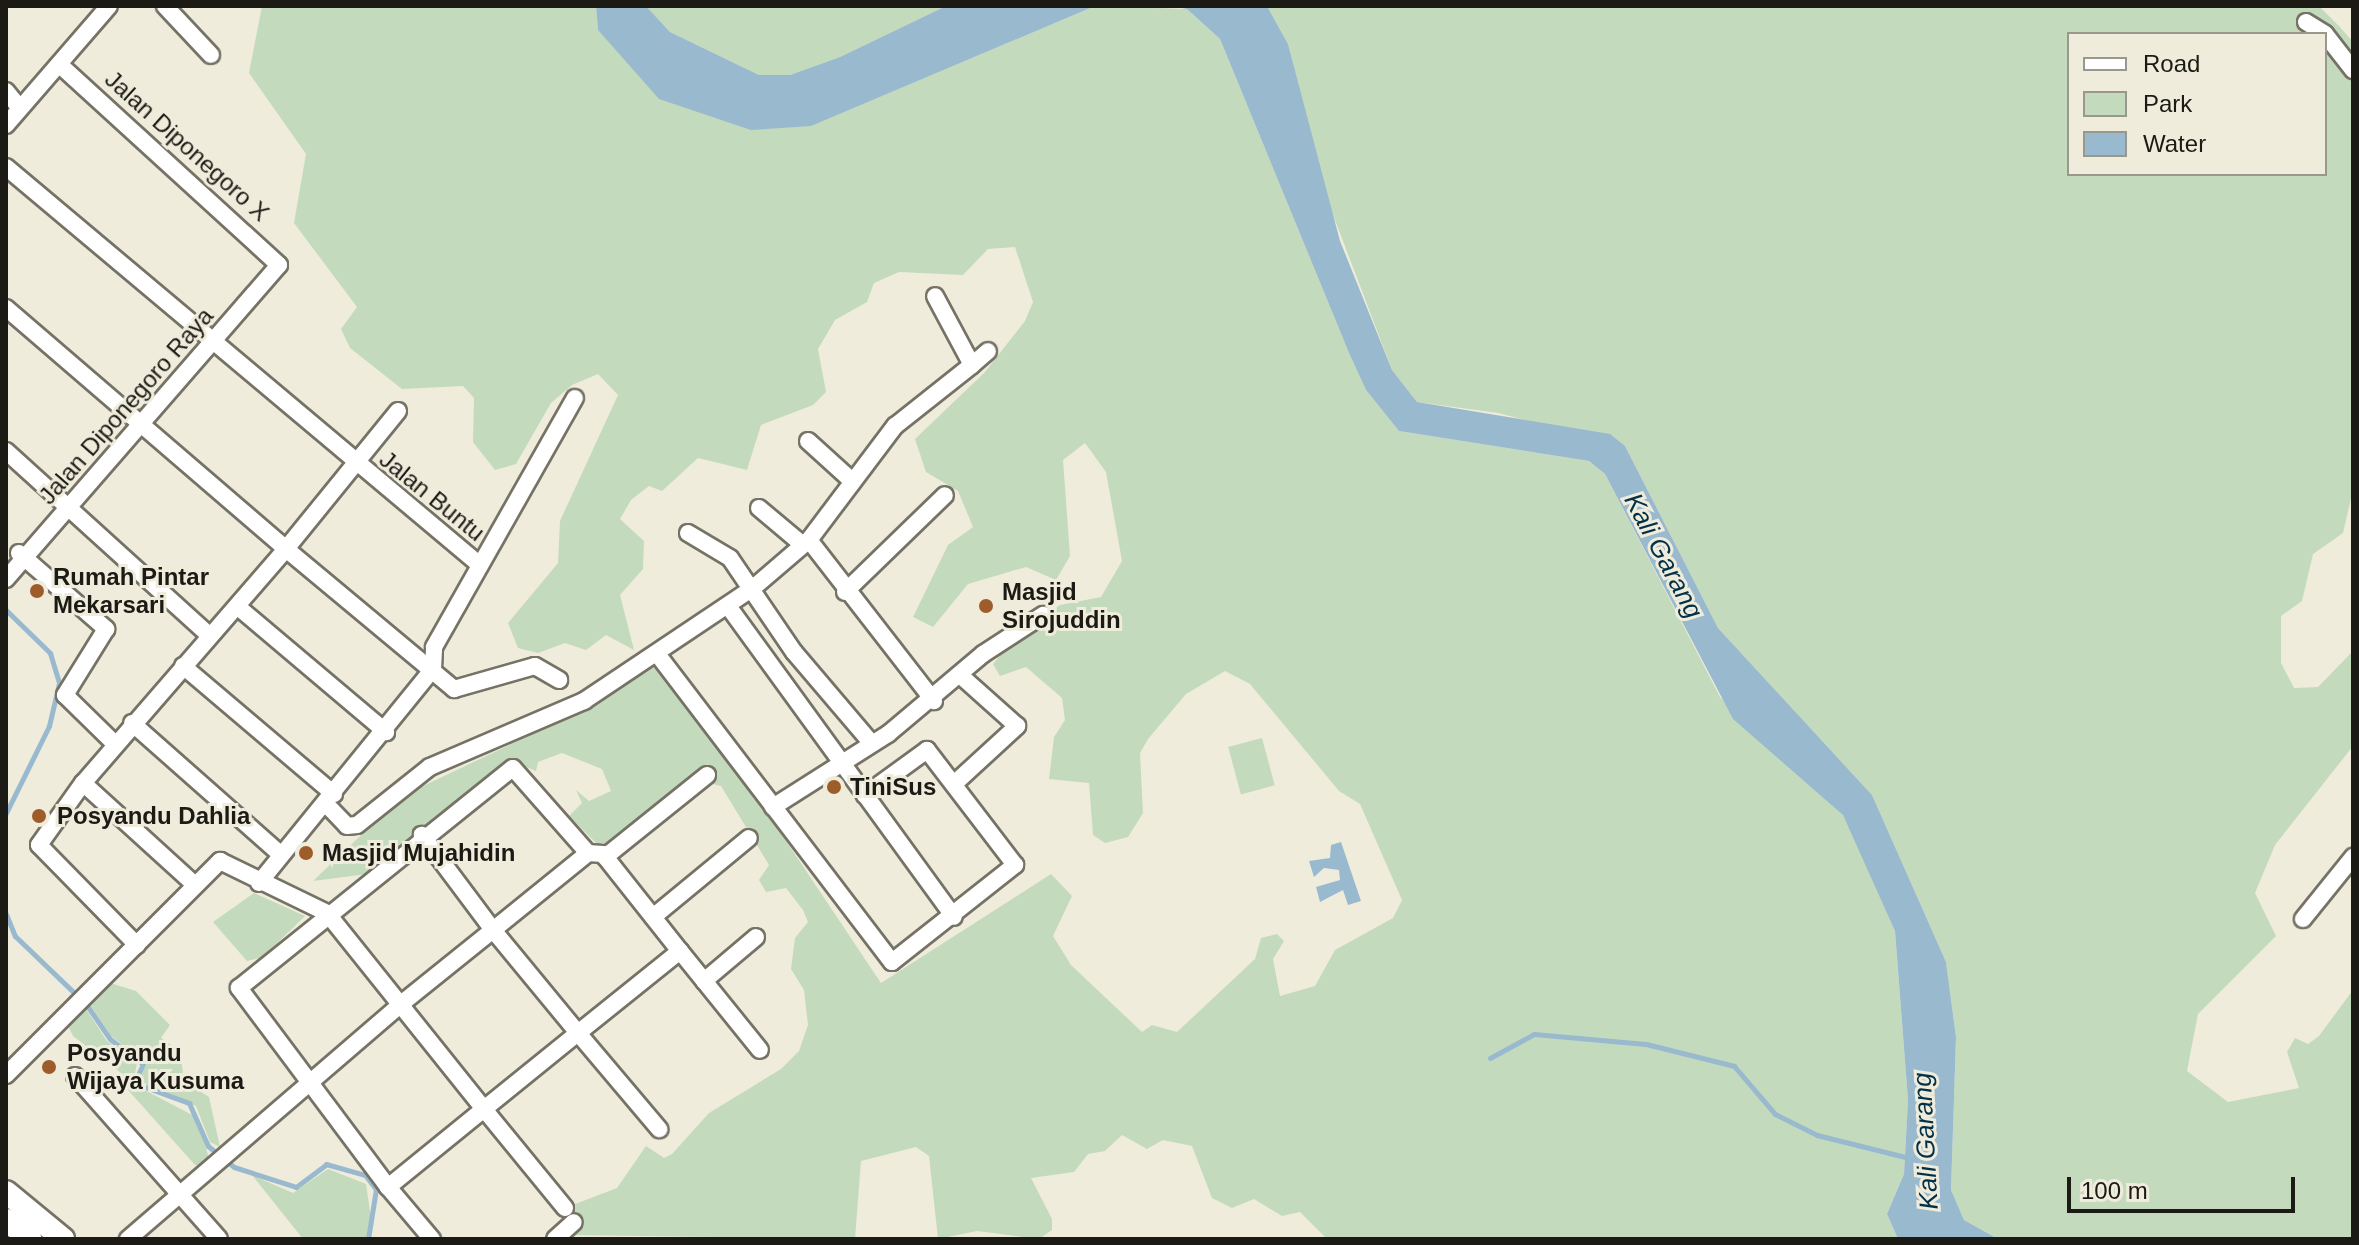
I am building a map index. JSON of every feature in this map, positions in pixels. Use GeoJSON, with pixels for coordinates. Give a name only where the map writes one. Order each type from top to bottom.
{"type":"FeatureCollection","features":[{"type":"Feature","properties":{"kind":"highway"},"geometry":{"type":"LineString","coordinates":[[6,1192],[63,1239]]}},
{"type":"Feature","properties":{"kind":"highway"},"geometry":{"type":"LineString","coordinates":[[6,1220],[30,1239]]}},
{"type":"Feature","properties":{"kind":"street"},"geometry":{"type":"LineString","coordinates":[[6,125],[109,6]]}},
{"type":"Feature","properties":{"kind":"street"},"geometry":{"type":"LineString","coordinates":[[165,6],[211,55]]}},
{"type":"Feature","properties":{"kind":"street"},"geometry":{"type":"LineString","coordinates":[[2306,22],[2322,32]]}},
{"type":"Feature","properties":{"kind":"street"},"geometry":{"type":"LineString","coordinates":[[2327,37],[2353,70]]}},
{"type":"Feature","properties":{"kind":"street","name":"Jalan Diponegoro X"},"geometry":{"type":"LineString","coordinates":[[60,65],[276,260]]}},
{"type":"Feature","properties":{"kind":"street"},"geometry":{"type":"LineString","coordinates":[[6,91],[20,108]]}},
{"type":"Feature","properties":{"kind":"street","name":"Jalan Buntu"},"geometry":{"type":"LineString","coordinates":[[6,167],[208,342],[480,565]]}},
{"type":"Feature","properties":{"kind":"street","name":"Jalan Diponegoro Raya"},"geometry":{"type":"LineString","coordinates":[[6,579],[21,555],[276,260]]}},
{"type":"Feature","properties":{"kind":"street"},"geometry":{"type":"LineString","coordinates":[[935,296],[972,365]]}},
{"type":"Feature","properties":{"kind":"street"},"geometry":{"type":"LineString","coordinates":[[6,308],[286,549],[461,692],[535,666],[559,680]]}},
{"type":"Feature","properties":{"kind":"street"},"geometry":{"type":"LineString","coordinates":[[183,666],[330,799],[347,826],[357,825],[442,760],[567,711],[658,655],[753,588],[806,543],[895,426],[988,351]]}},
{"type":"Feature","properties":{"kind":"street"},"geometry":{"type":"LineString","coordinates":[[259,883],[386,732],[433,669],[434,647],[575,398]]}},
{"type":"Feature","properties":{"kind":"street"},"geometry":{"type":"LineString","coordinates":[[137,945],[39,845],[83,783],[132,723],[238,607],[398,411]]}},
{"type":"Feature","properties":{"kind":"street"},"geometry":{"type":"LineString","coordinates":[[808,441],[851,480]]}},
{"type":"Feature","properties":{"kind":"street"},"geometry":{"type":"LineString","coordinates":[[6,451],[67,503],[210,636]]}},
{"type":"Feature","properties":{"kind":"street"},"geometry":{"type":"LineString","coordinates":[[845,592],[945,495]]}},
{"type":"Feature","properties":{"kind":"street"},"geometry":{"type":"LineString","coordinates":[[759,508],[806,543],[934,701]]}},
{"type":"Feature","properties":{"kind":"street"},"geometry":{"type":"LineString","coordinates":[[688,533],[730,558],[794,652],[869,740],[875,743],[934,701],[960,675],[1043,615]]}},
{"type":"Feature","properties":{"kind":"street"},"geometry":{"type":"LineString","coordinates":[[21,555],[106,629],[65,695],[115,744]]}},
{"type":"Feature","properties":{"kind":"street","name":"Jalan Diponegoro Raya"},"geometry":{"type":"LineString","coordinates":[[6,565],[21,555]]}},
{"type":"Feature","properties":{"kind":"street"},"geometry":{"type":"LineString","coordinates":[[728,606],[954,917]]}},
{"type":"Feature","properties":{"kind":"street"},"geometry":{"type":"LineString","coordinates":[[238,607],[386,732]]}},
{"type":"Feature","properties":{"kind":"street"},"geometry":{"type":"LineString","coordinates":[[658,655],[888,962],[954,917],[1015,865],[927,750],[865,795]]}},
{"type":"Feature","properties":{"kind":"street"},"geometry":{"type":"LineString","coordinates":[[954,784],[1017,726],[960,675]]}},
{"type":"Feature","properties":{"kind":"street"},"geometry":{"type":"LineString","coordinates":[[132,723],[281,855]]}},
{"type":"Feature","properties":{"kind":"street"},"geometry":{"type":"LineString","coordinates":[[773,807],[869,740]]}},
{"type":"Feature","properties":{"kind":"street"},"geometry":{"type":"LineString","coordinates":[[432,1239],[308,1082],[240,984],[422,835],[515,767],[588,853],[605,857],[760,1050]]}},
{"type":"Feature","properties":{"kind":"street"},"geometry":{"type":"LineString","coordinates":[[605,857],[707,775]]}},
{"type":"Feature","properties":{"kind":"street"},"geometry":{"type":"LineString","coordinates":[[83,783],[195,885]]}},
{"type":"Feature","properties":{"kind":"street"},"geometry":{"type":"LineString","coordinates":[[422,835],[493,930],[659,1129]]}},
{"type":"Feature","properties":{"kind":"street"},"geometry":{"type":"LineString","coordinates":[[653,917],[749,838]]}},
{"type":"Feature","properties":{"kind":"street"},"geometry":{"type":"LineString","coordinates":[[128,1239],[308,1082],[588,853]]}},
{"type":"Feature","properties":{"kind":"street"},"geometry":{"type":"LineString","coordinates":[[2303,919],[2353,857]]}},
{"type":"Feature","properties":{"kind":"street"},"geometry":{"type":"LineString","coordinates":[[6,1075],[220,861],[259,883],[327,913],[569,1215],[555,1239]]}},
{"type":"Feature","properties":{"kind":"street"},"geometry":{"type":"LineString","coordinates":[[704,981],[756,937]]}},
{"type":"Feature","properties":{"kind":"street"},"geometry":{"type":"LineString","coordinates":[[388,1187],[680,951]]}},
{"type":"Feature","properties":{"kind":"street"},"geometry":{"type":"LineString","coordinates":[[75,1076],[183,1190],[219,1239]]}},
{"type":"Feature","properties":{"kind":"green space"},"geometry":{"type":"Polygon","coordinates":[[[262,6],[596,6],[598,30],[810,126],[1095,6],[1187,9],[1220,39],[1349,353],[1366,390],[1399,431],[1589,461],[1605,474],[1720,697],[1843,815],[1861,843],[1895,931],[1908,1100],[1904,1174],[1887,1214],[1898,1239],[1327,1239],[1300,1212],[1282,1216],[1254,1199],[1232,1208],[1212,1198],[1192,1146],[1163,1140],[1147,1149],[1122,1135],[1105,1151],[1088,1154],[1074,1172],[1031,1178],[1052,1219],[1052,1230],[1039,1239],[977,1231],[938,1239],[929,1156],[916,1147],[861,1161],[855,1239],[570,1235],[561,1218],[570,1206],[617,1188],[646,1146],[664,1158],[672,1154],[709,1113],[781,1069],[799,1051],[808,1025],[804,990],[791,969],[795,938],[808,922],[786,888],[766,892],[759,880],[769,865],[721,786],[705,782],[615,846],[600,847],[569,816],[582,803],[576,790],[589,801],[611,791],[602,769],[562,753],[538,762],[536,771],[515,762],[367,874],[313,881],[402,796],[564,719],[648,667],[659,669],[754,793],[881,983],[1051,874],[1072,896],[1053,936],[1071,965],[1142,1032],[1152,1025],[1177,1032],[1255,959],[1261,938],[1277,934],[1284,941],[1273,959],[1280,996],[1315,986],[1335,950],[1393,918],[1402,900],[1360,804],[1339,791],[1250,684],[1225,671],[1186,694],[1148,739],[1140,753],[1143,813],[1128,837],[1105,843],[1093,835],[1089,783],[1049,779],[1054,737],[1065,720],[1062,698],[1026,667],[1000,676],[993,664],[1024,626],[1060,605],[1101,597],[1122,561],[1106,472],[1085,443],[1063,460],[1070,556],[1056,580],[1026,567],[968,584],[933,627],[913,617],[948,545],[973,527],[958,491],[926,472],[915,439],[984,373],[1025,321],[1033,302],[1015,247],[988,249],[963,275],[899,272],[874,283],[867,302],[835,320],[818,349],[826,392],[813,405],[761,425],[747,470],[698,458],[662,491],[649,486],[631,500],[620,519],[644,541],[643,569],[620,595],[634,650],[606,635],[586,650],[565,643],[538,653],[518,648],[508,623],[558,563],[560,521],[618,395],[598,374],[572,385],[551,403],[516,464],[495,470],[473,442],[474,398],[463,386],[402,389],[350,348],[341,329],[357,307],[294,223],[306,154],[249,73],[262,6]]]}},
{"type":"Feature","properties":{"kind":"green space"},"geometry":{"type":"Polygon","coordinates":[[[646,6],[946,6],[840,57],[790,75],[759,75],[670,32],[646,6]]]}},
{"type":"Feature","properties":{"kind":"green space"},"geometry":{"type":"Polygon","coordinates":[[[1267,6],[2319,6],[2339,26],[2353,42],[2353,490],[2343,533],[2313,554],[2302,601],[2281,616],[2281,663],[2294,688],[2318,687],[2353,651],[2353,746],[2275,845],[2255,893],[2276,936],[2198,1014],[2187,1071],[2228,1102],[2299,1088],[2287,1052],[2295,1038],[2308,1044],[2319,1036],[2353,990],[2353,1239],[1998,1239],[1964,1220],[1951,1190],[1956,1037],[1946,962],[1872,795],[1718,628],[1625,446],[1498,413],[1417,402],[1392,370],[1327,199],[1288,44],[1267,6]]]}},
{"type":"Feature","properties":{"kind":"green space"},"geometry":{"type":"Polygon","coordinates":[[[1262,738],[1275,785],[1241,794],[1228,747],[1262,738]]]}},
{"type":"Feature","properties":{"kind":"green space"},"geometry":{"type":"Polygon","coordinates":[[[254,893],[305,916],[263,957],[247,961],[213,922],[254,893]]]}},
{"type":"Feature","properties":{"kind":"green space"},"geometry":{"type":"Polygon","coordinates":[[[107,982],[136,991],[170,1025],[161,1038],[180,1051],[184,1081],[209,1097],[220,1147],[210,1142],[196,1106],[138,1082],[147,1063],[111,1036],[91,1006],[107,982]]]}},
{"type":"Feature","properties":{"kind":"green space"},"geometry":{"type":"Polygon","coordinates":[[[84,1006],[107,1041],[137,1063],[133,1084],[198,1118],[209,1159],[203,1166],[195,1165],[128,1090],[121,1073],[73,1036],[67,1024],[84,1006]]]}},
{"type":"Feature","properties":{"kind":"green space"},"geometry":{"type":"Polygon","coordinates":[[[328,1169],[366,1184],[372,1225],[365,1239],[303,1239],[252,1175],[293,1193],[328,1169]]]}},
{"type":"Feature","properties":{"kind":"water"},"geometry":{"type":"Polygon","coordinates":[[[596,6],[646,6],[670,32],[759,75],[790,75],[840,57],[946,6],[1095,6],[811,126],[751,130],[659,99],[598,30],[596,6]]]}},
{"type":"Feature","properties":{"kind":"water","name":"Kali Garang"},"geometry":{"type":"Polygon","coordinates":[[[1171,6],[1267,6],[1288,44],[1340,241],[1392,370],[1417,402],[1610,434],[1625,446],[1718,628],[1872,795],[1946,962],[1956,1037],[1951,1190],[1964,1220],[1998,1239],[1898,1239],[1887,1214],[1904,1174],[1908,1100],[1895,931],[1843,815],[1733,719],[1605,474],[1589,461],[1399,431],[1366,390],[1349,353],[1220,39],[1187,9],[1171,6]]]}},
{"type":"Feature","properties":{"kind":"water"},"geometry":{"type":"Polygon","coordinates":[[[1341,842],[1361,901],[1348,905],[1343,890],[1320,902],[1316,887],[1340,880],[1339,870],[1324,868],[1314,877],[1309,861],[1330,858],[1331,845],[1341,842]]]}},
{"type":"Feature","properties":{"kind":"waterway"},"geometry":{"type":"LineString","coordinates":[[6,610],[50,653],[59,683],[49,726],[6,813]]}},
{"type":"Feature","properties":{"kind":"waterway"},"geometry":{"type":"LineString","coordinates":[[6,914],[15,936],[86,1004],[110,1039],[143,1064],[134,1083],[189,1103],[208,1146],[234,1167],[296,1187],[326,1164],[365,1175],[376,1189],[368,1239]]}},
{"type":"Feature","properties":{"kind":"waterway","name":"Kali Garang"},"geometry":{"type":"LineString","coordinates":[[1490,1058],[1534,1034],[1646,1044],[1734,1066],[1775,1114],[1817,1135],[1909,1158]]}},
{"type":"Feature","properties":{"kind":"place","name":"Rumah Pintar Mekarsari"},"geometry":{"type":"Point","coordinates":[37,591]}},
{"type":"Feature","properties":{"kind":"place","name":"Masjid Sirojuddin"},"geometry":{"type":"Point","coordinates":[986,606]}},
{"type":"Feature","properties":{"kind":"place","name":"TiniSus"},"geometry":{"type":"Point","coordinates":[834,787]}},
{"type":"Feature","properties":{"kind":"place","name":"Posyandu Dahlia"},"geometry":{"type":"Point","coordinates":[39,816]}},
{"type":"Feature","properties":{"kind":"place","name":"Masjid Mujahidin"},"geometry":{"type":"Point","coordinates":[306,853]}},
{"type":"Feature","properties":{"kind":"place","name":"Posyandu Wijaya Kusuma"},"geometry":{"type":"Point","coordinates":[49,1067]}}]}
